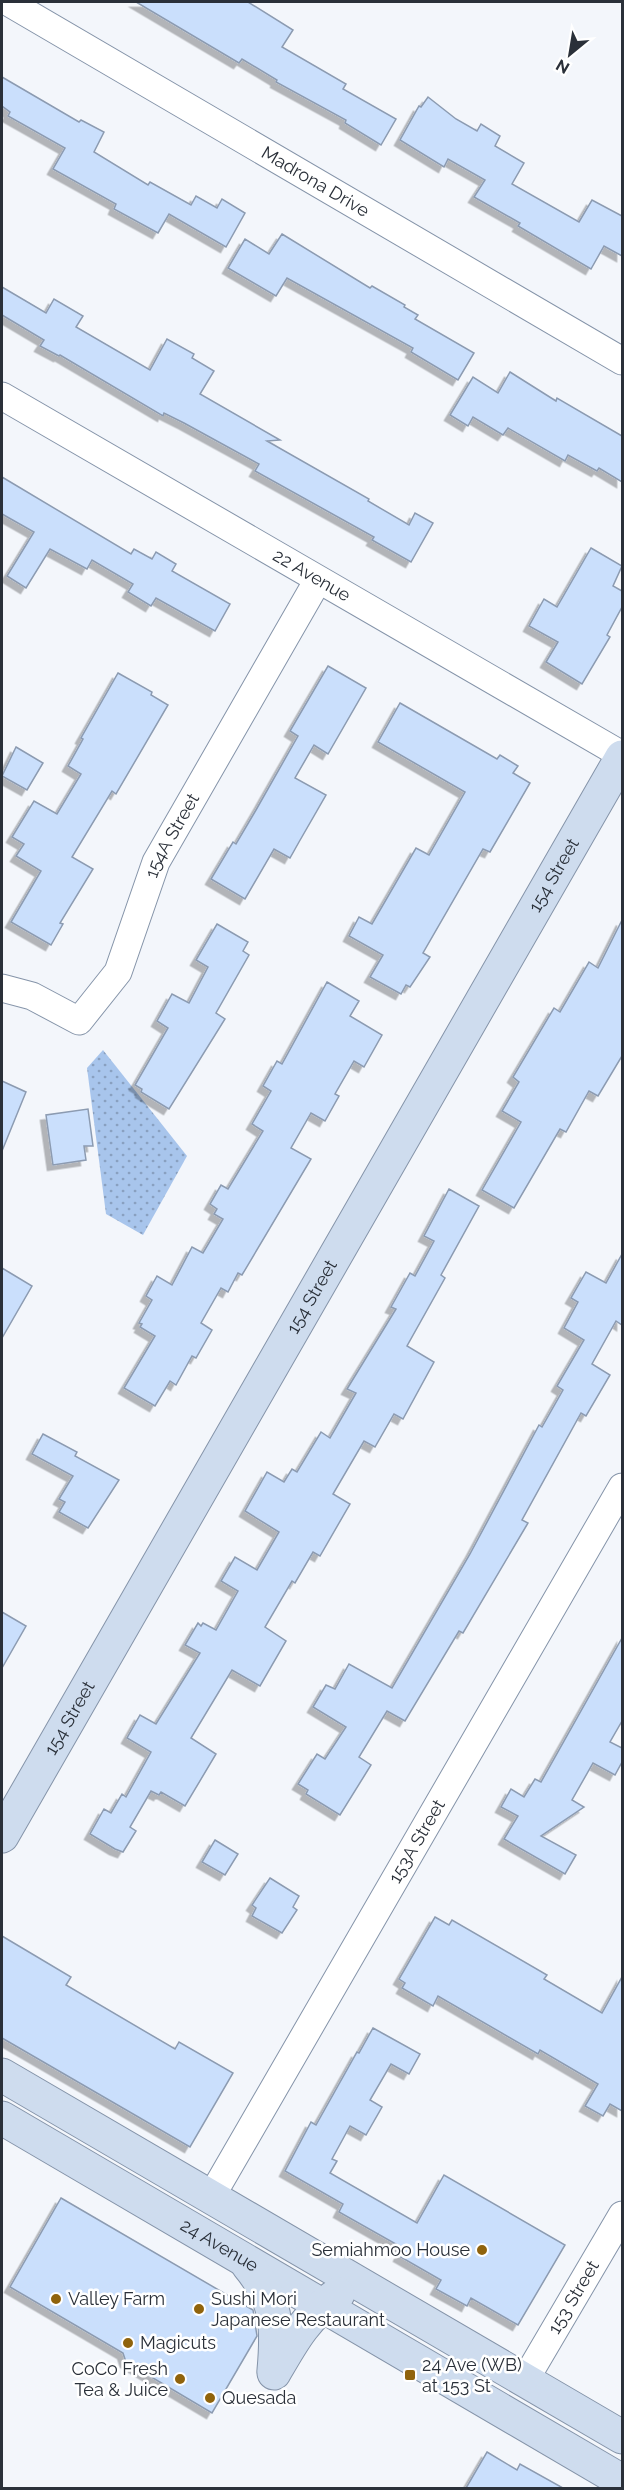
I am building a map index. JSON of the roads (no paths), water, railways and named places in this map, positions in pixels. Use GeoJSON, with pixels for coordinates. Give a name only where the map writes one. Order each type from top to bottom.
{"type":"FeatureCollection","features":[{"type":"Feature","properties":{"kind":"main road","name":"154 Street"},"geometry":{"type":"LineString","coordinates":[[2,1836],[622,756]]}},
{"type":"Feature","properties":{"kind":"main road","name":"24 Avenue"},"geometry":{"type":"LineString","coordinates":[[2,2075],[622,2437]]}},
{"type":"Feature","properties":{"kind":"main road","name":"24 Avenue"},"geometry":{"type":"LineString","coordinates":[[2,2118],[622,2481]]}},
{"type":"Feature","properties":{"kind":"main road"},"geometry":{"type":"LineString","coordinates":[[245,2261],[263,2283],[274,2314],[277,2342],[274,2373],[302,2325],[321,2305],[338,2294],[363,2307],[441,2331]]}},
{"type":"Feature","properties":{"kind":"street","name":"Madrona Drive"},"geometry":{"type":"LineString","coordinates":[[9,2],[622,361]]}},
{"type":"Feature","properties":{"kind":"street","name":"22 Avenue"},"geometry":{"type":"LineString","coordinates":[[2,396],[622,756]]}},
{"type":"Feature","properties":{"kind":"street","name":"154A Street"},"geometry":{"type":"LineString","coordinates":[[2,988],[33,996],[79,1021],[118,972],[156,862],[318,580]]}},
{"type":"Feature","properties":{"kind":"street","name":"153A Street"},"geometry":{"type":"LineString","coordinates":[[211,2197],[622,1487]]}},
{"type":"Feature","properties":{"kind":"street","name":"153 Street"},"geometry":{"type":"LineString","coordinates":[[525,2380],[622,2215]]}},
{"type":"Feature","properties":{"kind":"place","name":"Semiahmoo House"},"geometry":{"type":"Point","coordinates":[482,2250]}},
{"type":"Feature","properties":{"kind":"place","name":"Valley Farm"},"geometry":{"type":"Point","coordinates":[56,2299]}},
{"type":"Feature","properties":{"kind":"place","name":"Sushi Mori Japanese Restaurant"},"geometry":{"type":"Point","coordinates":[199,2309]}},
{"type":"Feature","properties":{"kind":"place","name":"Magicuts"},"geometry":{"type":"Point","coordinates":[128,2343]}},
{"type":"Feature","properties":{"kind":"place","name":"24 Ave (WB) at 153 St"},"geometry":{"type":"Point","coordinates":[410,2375]}},
{"type":"Feature","properties":{"kind":"place","name":"CoCo Fresh Tea & Juice"},"geometry":{"type":"Point","coordinates":[180,2379]}},
{"type":"Feature","properties":{"kind":"place","name":"Quesada"},"geometry":{"type":"Point","coordinates":[210,2398]}}]}
